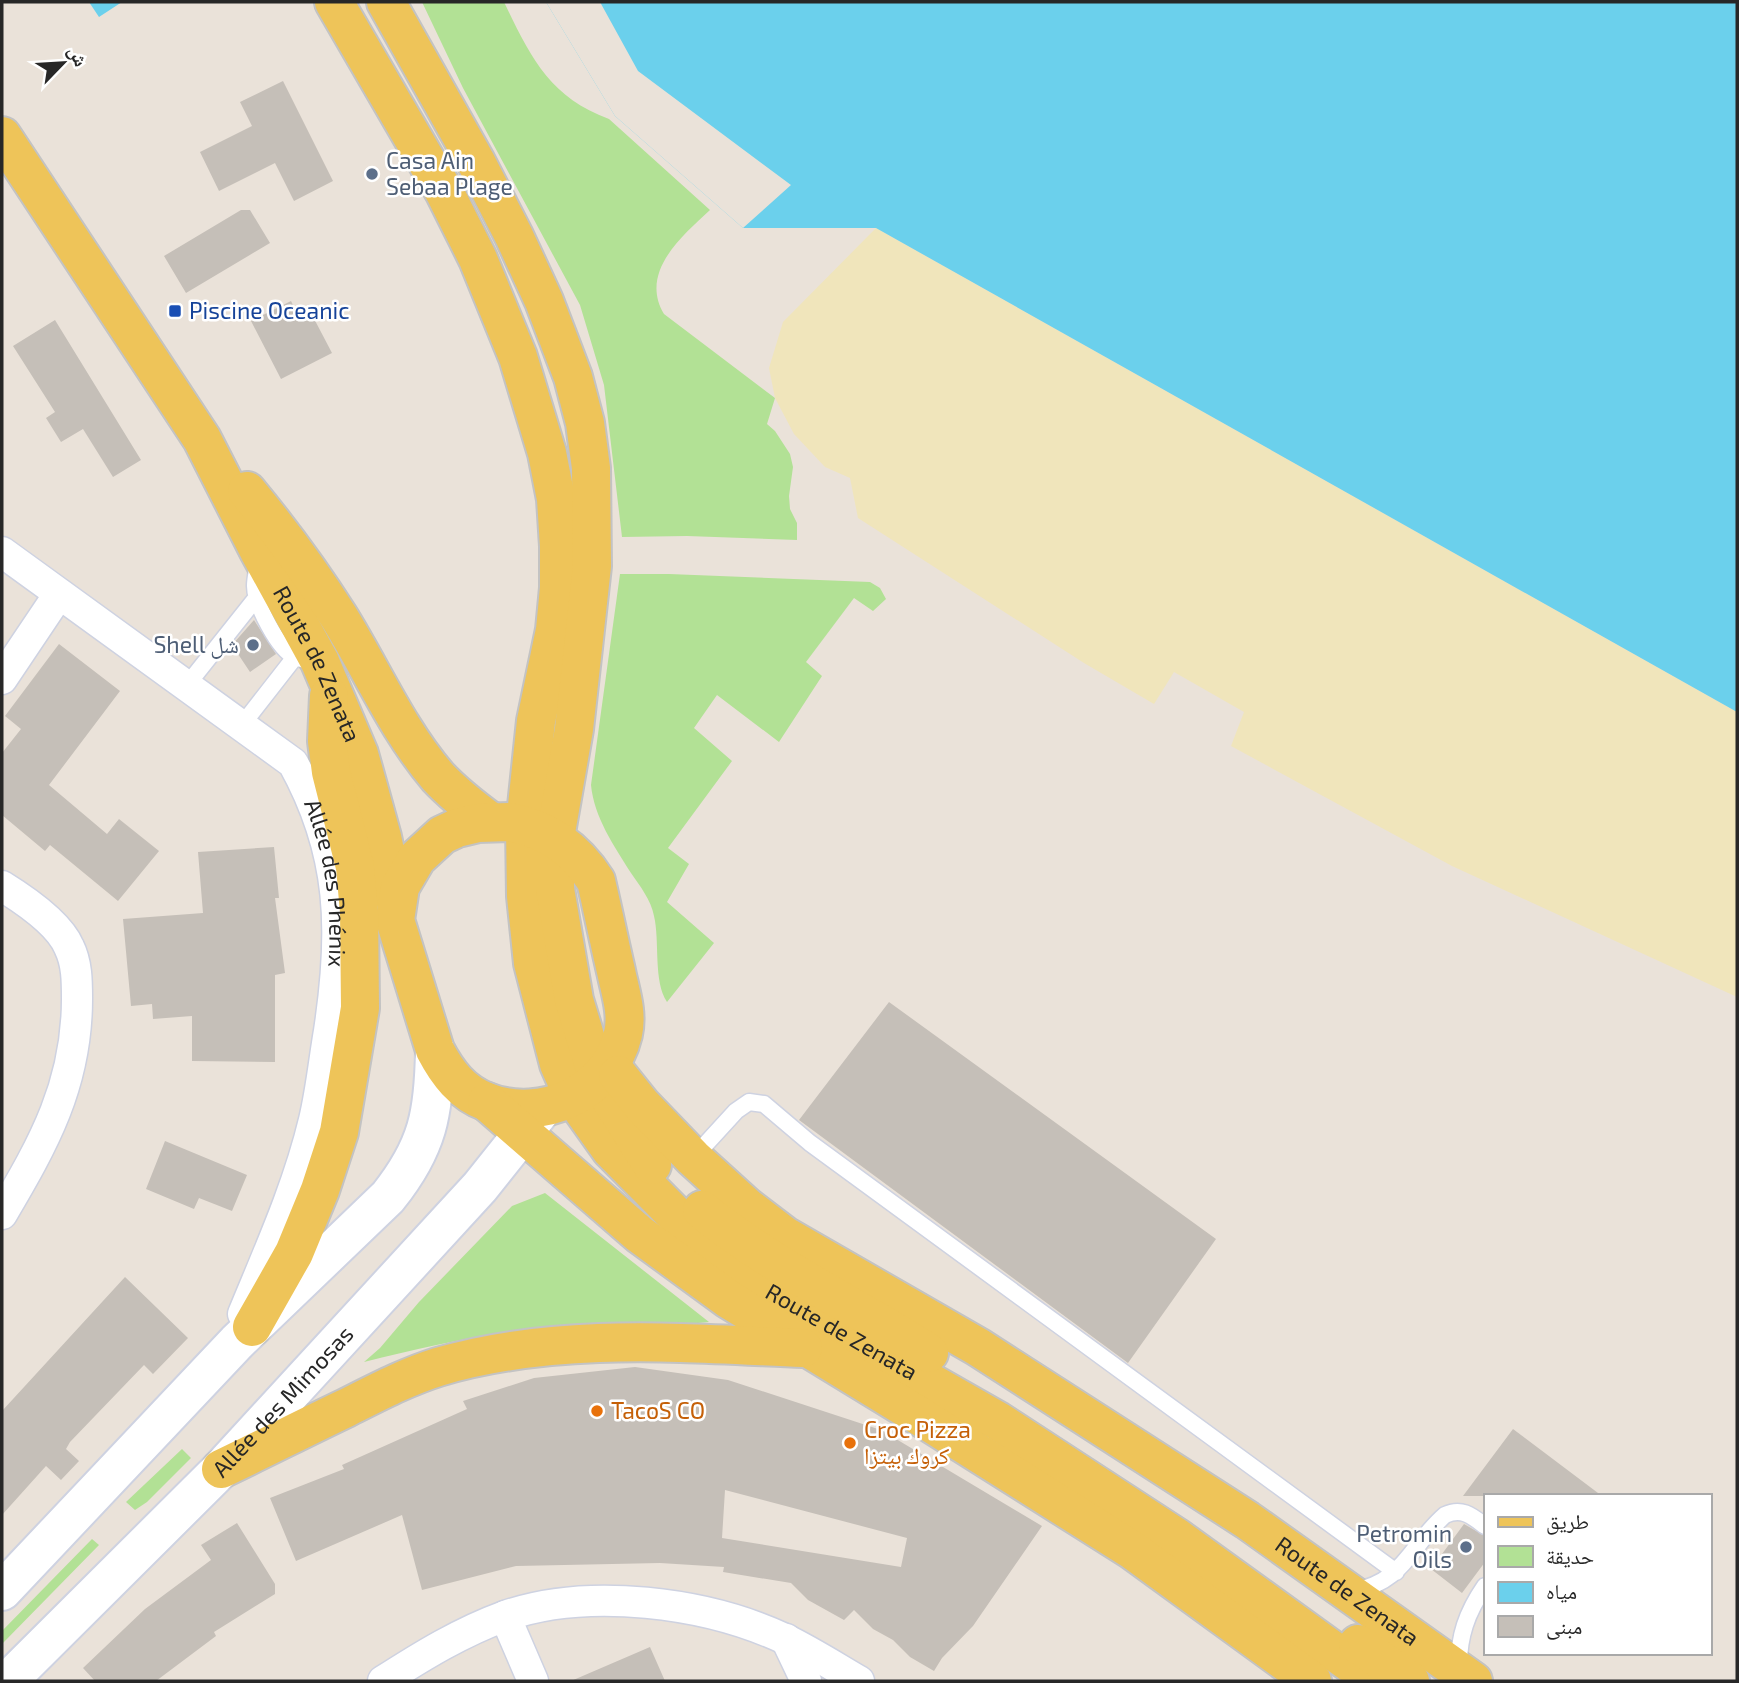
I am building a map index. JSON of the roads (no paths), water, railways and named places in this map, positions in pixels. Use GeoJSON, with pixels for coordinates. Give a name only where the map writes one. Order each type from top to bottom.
{"type":"FeatureCollection","features":[{"type":"Feature","properties":{"kind":"main road"},"geometry":{"type":"LineString","coordinates":[[334,2],[445,192],[478,259],[518,357],[548,453],[557,511],[559,588],[555,630],[536,722],[524,828]]}},
{"type":"Feature","properties":{"kind":"main road"},"geometry":{"type":"LineString","coordinates":[[386,2],[476,162],[514,236],[544,301],[573,377],[585,423],[591,468],[592,566],[573,729],[524,828]]}},
{"type":"Feature","properties":{"kind":"main road","name":"Route de Zenata"},"geometry":{"type":"LineString","coordinates":[[2,135],[202,439],[359,754],[397,903],[395,920],[435,1050],[456,1082],[487,1102],[570,1097],[642,1105],[693,1158],[747,1207],[785,1236],[978,1347],[1247,1520],[1466,1676]]}},
{"type":"Feature","properties":{"kind":"main road","name":"Route de Zenata"},"geometry":{"type":"LineString","coordinates":[[202,439],[247,490],[309,571],[422,757],[460,799],[524,828],[526,896],[533,963],[559,1064],[570,1097],[629,1225],[728,1299],[1132,1550],[1312,1681]]}},
{"type":"Feature","properties":{"kind":"main road"},"geometry":{"type":"LineString","coordinates":[[239,1340],[294,1252],[320,1190],[339,1132],[360,1008],[359,912],[355,867],[331,772],[315,668]]}},
{"type":"Feature","properties":{"kind":"main road"},"geometry":{"type":"LineString","coordinates":[[397,903],[407,872],[428,846],[457,828],[524,828],[584,863],[596,881],[625,1015],[618,1050],[570,1097]]}},
{"type":"Feature","properties":{"kind":"main road"},"geometry":{"type":"LineString","coordinates":[[2,1591],[239,1340],[388,1197],[403,1178],[425,1136],[434,1093],[435,1050]]}},
{"type":"Feature","properties":{"kind":"main road","name":"Route de Zenata"},"geometry":{"type":"LineString","coordinates":[[570,1097],[611,1150],[711,1251],[774,1293],[998,1421],[1176,1537],[1375,1681]]}},
{"type":"Feature","properties":{"kind":"main road","name":"Route de Zenata"},"geometry":{"type":"LineString","coordinates":[[570,1097],[726,1229],[1120,1474],[1410,1681]]}},
{"type":"Feature","properties":{"kind":"main road","name":"Allée des Mimosas"},"geometry":{"type":"LineString","coordinates":[[8,1681],[221,1469],[480,1187],[570,1097]]}},
{"type":"Feature","properties":{"kind":"main road"},"geometry":{"type":"LineString","coordinates":[[221,1469],[402,1380],[499,1351],[544,1346],[665,1343],[807,1348]]}},
{"type":"Feature","properties":{"kind":"street","name":"Allée des Phénix"},"geometry":{"type":"LineString","coordinates":[[2,552],[293,763],[310,794],[327,840],[335,887],[339,936],[337,980],[315,1118],[239,1340]]}},
{"type":"Feature","properties":{"kind":"street"},"geometry":{"type":"LineString","coordinates":[[2,678],[59,594]]}},
{"type":"Feature","properties":{"kind":"street"},"geometry":{"type":"LineString","coordinates":[[2,886],[50,922],[69,945],[77,974],[77,1033],[66,1082],[44,1142],[2,1214]]}},
{"type":"Feature","properties":{"kind":"street"},"geometry":{"type":"LineString","coordinates":[[383,1681],[433,1649],[505,1616],[539,1607],[580,1602],[637,1602],[697,1610],[747,1624],[786,1639],[859,1681]]}},
{"type":"Feature","properties":{"kind":"street"},"geometry":{"type":"LineString","coordinates":[[505,1616],[533,1681]]}},
{"type":"Feature","properties":{"kind":"street"},"geometry":{"type":"LineString","coordinates":[[786,1639],[806,1681]]}},
{"type":"Feature","properties":{"kind":"lane"},"geometry":{"type":"LineString","coordinates":[[242,725],[315,668],[286,650],[268,624],[255,586],[259,551]]}},
{"type":"Feature","properties":{"kind":"lane"},"geometry":{"type":"LineString","coordinates":[[187,685],[257,597]]}},
{"type":"Feature","properties":{"kind":"lane"},"geometry":{"type":"LineString","coordinates":[[693,1158],[736,1111],[749,1102],[764,1104],[810,1143],[1396,1572]]}},
{"type":"Feature","properties":{"kind":"lane"},"geometry":{"type":"LineString","coordinates":[[1347,1592],[1375,1586],[1396,1572],[1445,1515],[1463,1511],[1484,1525]]}},
{"type":"Feature","properties":{"kind":"lane"},"geometry":{"type":"LineString","coordinates":[[1466,1676],[1460,1641],[1463,1625],[1484,1588]]}},
{"type":"Feature","properties":{"kind":"water"},"geometry":{"type":"Polygon","coordinates":[[[89,2],[122,2],[99,17],[89,2]]]}},
{"type":"Feature","properties":{"kind":"water"},"geometry":{"type":"Polygon","coordinates":[[[546,2],[1737,2],[1737,712],[876,228],[743,228],[615,116],[546,2]]]}},
{"type":"Feature","properties":{"kind":"place","name":"Casa Ain Sebaa Plage"},"geometry":{"type":"Point","coordinates":[372,174]}},
{"type":"Feature","properties":{"kind":"place","name":"Piscine Oceanic"},"geometry":{"type":"Point","coordinates":[175,311]}},
{"type":"Feature","properties":{"kind":"place","name":"Shell شل"},"geometry":{"type":"Point","coordinates":[253,645]}},
{"type":"Feature","properties":{"kind":"place","name":"TacoS CO"},"geometry":{"type":"Point","coordinates":[597,1411]}},
{"type":"Feature","properties":{"kind":"place","name":"Croc Pizza كروك بيتزا"},"geometry":{"type":"Point","coordinates":[850,1443]}},
{"type":"Feature","properties":{"kind":"place","name":"Petromin Oils"},"geometry":{"type":"Point","coordinates":[1466,1547]}}]}
